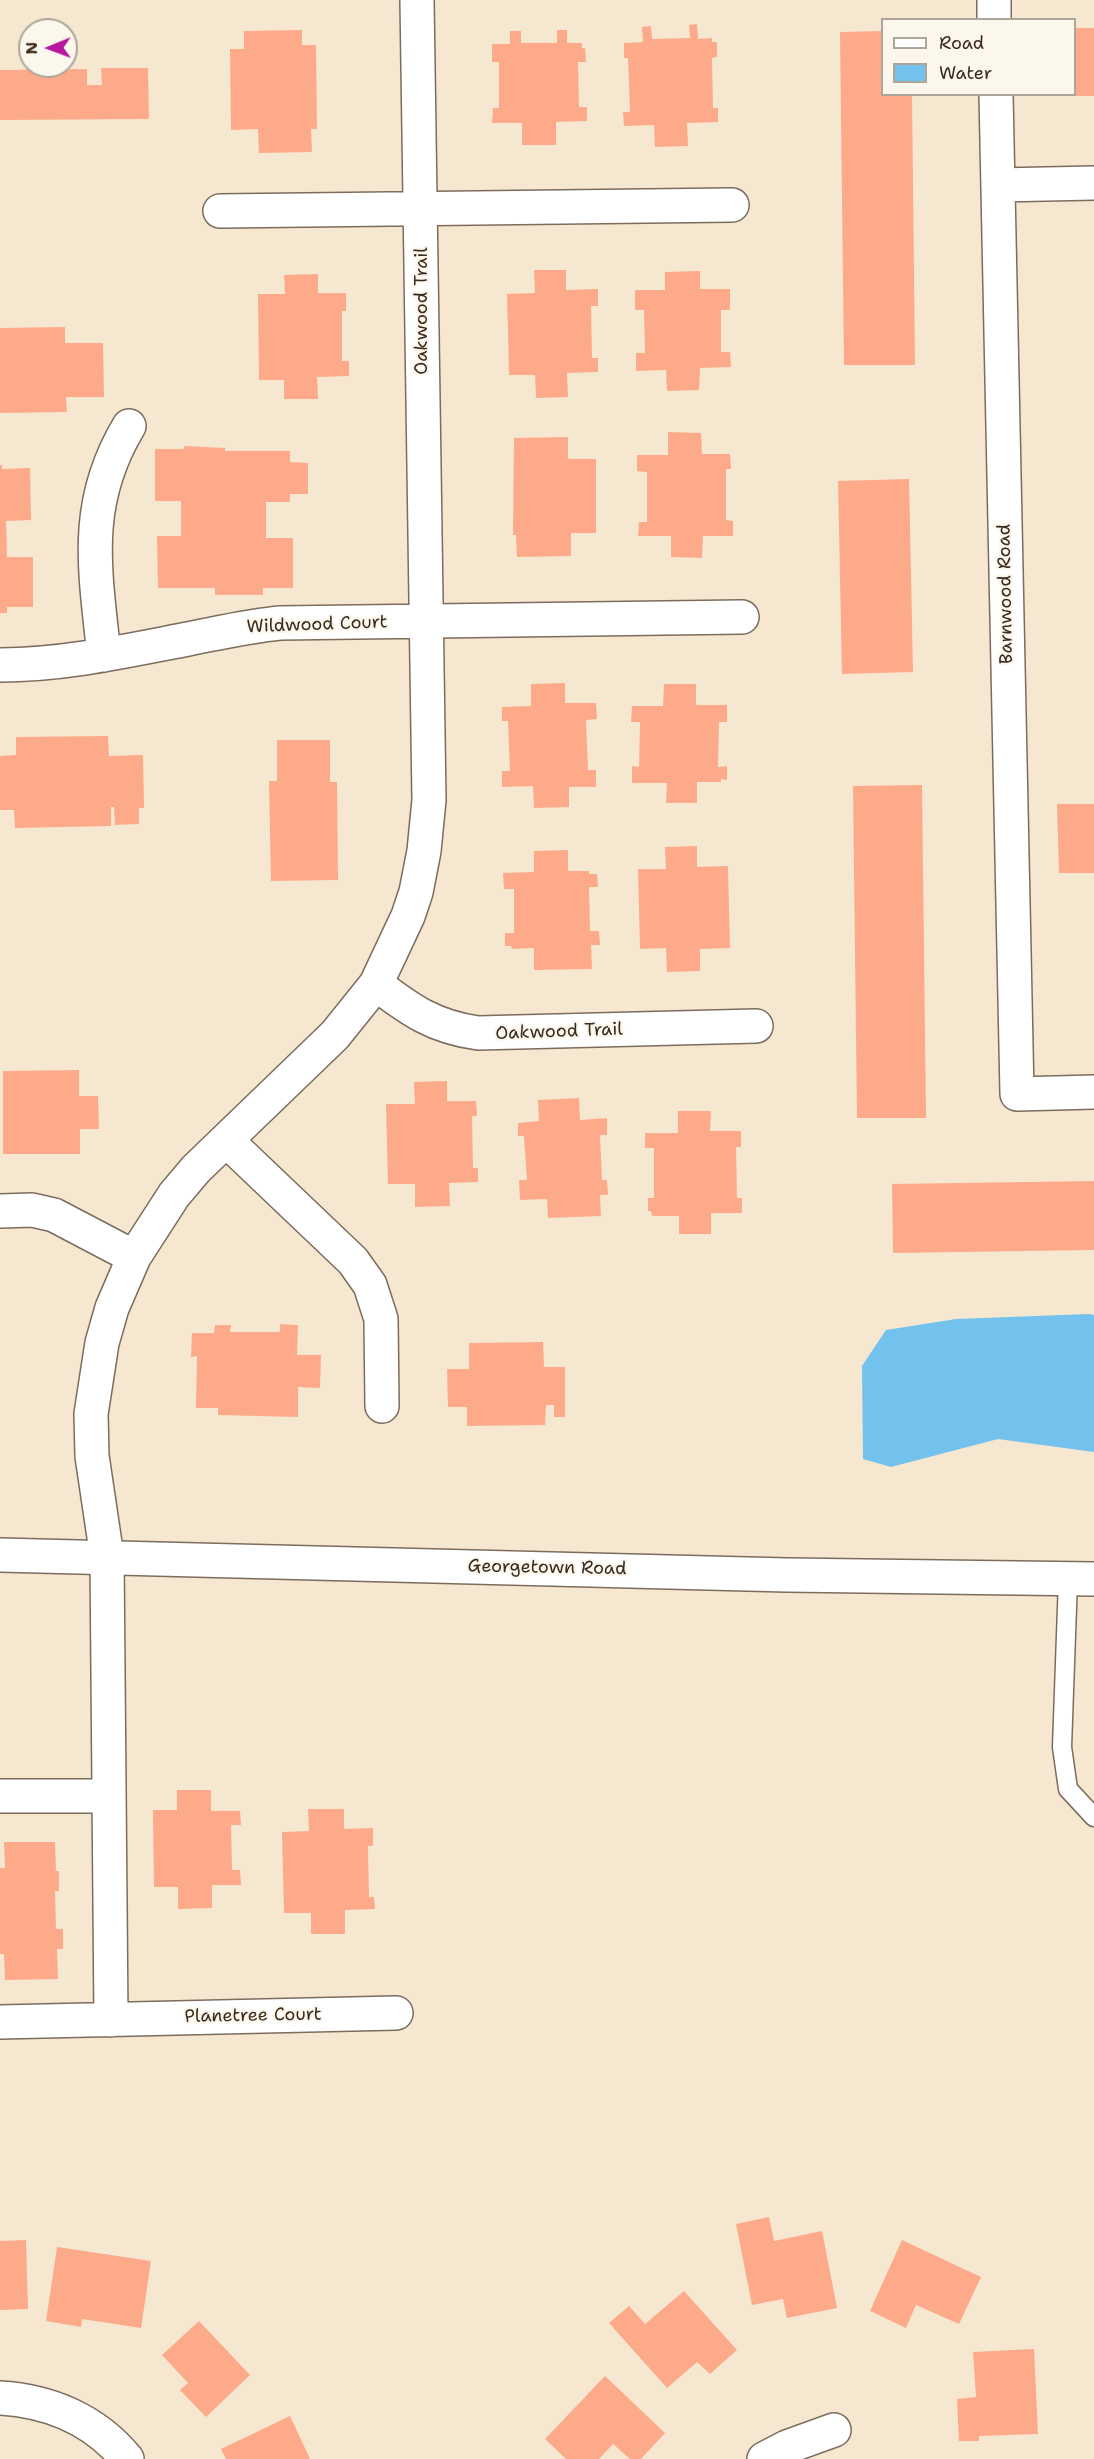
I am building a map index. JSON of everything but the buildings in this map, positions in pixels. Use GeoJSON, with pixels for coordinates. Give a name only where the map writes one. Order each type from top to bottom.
{"type":"FeatureCollection","features":[{"type":"Feature","properties":{"kind":"street","name":"Oakwood Trail"},"geometry":{"type":"LineString","coordinates":[[107,1557],[92,1456],[92,1414],[102,1343],[112,1308],[134,1257],[174,1195],[196,1168],[335,1035],[376,984],[408,916],[424,851],[429,800],[417,0]]}},
{"type":"Feature","properties":{"kind":"street"},"geometry":{"type":"LineString","coordinates":[[994,0],[994,18]]}},
{"type":"Feature","properties":{"kind":"street","name":"Barnwood Road"},"geometry":{"type":"LineString","coordinates":[[996,96],[1017,1094],[1094,1092]]}},
{"type":"Feature","properties":{"kind":"street"},"geometry":{"type":"LineString","coordinates":[[998,185],[1094,183]]}},
{"type":"Feature","properties":{"kind":"street"},"geometry":{"type":"LineString","coordinates":[[220,211],[732,205]]}},
{"type":"Feature","properties":{"kind":"street"},"geometry":{"type":"LineString","coordinates":[[104,655],[94,579],[94,528],[102,485],[113,454],[129,426]]}},
{"type":"Feature","properties":{"kind":"street"},"geometry":{"type":"LineString","coordinates":[[425,621],[742,617]]}},
{"type":"Feature","properties":{"kind":"street","name":"Wildwood Court"},"geometry":{"type":"LineString","coordinates":[[0,665],[49,663],[104,655],[262,625],[425,621]]}},
{"type":"Feature","properties":{"kind":"street","name":"Oakwood Trail"},"geometry":{"type":"LineString","coordinates":[[376,984],[426,1019],[456,1030],[478,1033],[756,1026]]}},
{"type":"Feature","properties":{"kind":"street"},"geometry":{"type":"LineString","coordinates":[[226,1140],[354,1261],[370,1285],[381,1319],[382,1406]]}},
{"type":"Feature","properties":{"kind":"street"},"geometry":{"type":"LineString","coordinates":[[0,1211],[32,1210],[54,1215],[134,1257]]}},
{"type":"Feature","properties":{"kind":"street","name":"Georgetown Road"},"geometry":{"type":"LineString","coordinates":[[0,1555],[798,1575],[1081,1579]]}},
{"type":"Feature","properties":{"kind":"street"},"geometry":{"type":"LineString","coordinates":[[107,1557],[111,2020]]}},
{"type":"Feature","properties":{"kind":"street"},"geometry":{"type":"LineString","coordinates":[[0,1796],[108,1796]]}},
{"type":"Feature","properties":{"kind":"street","name":"Planetree Court"},"geometry":{"type":"LineString","coordinates":[[0,2022],[396,2013]]}},
{"type":"Feature","properties":{"kind":"street"},"geometry":{"type":"LineString","coordinates":[[0,2398],[31,2402],[64,2411],[95,2428],[109,2439],[127,2459]]}},
{"type":"Feature","properties":{"kind":"street"},"geometry":{"type":"LineString","coordinates":[[764,2459],[787,2447],[834,2430]]}},
{"type":"Feature","properties":{"kind":"lane"},"geometry":{"type":"LineString","coordinates":[[1081,1579],[1062,1747],[1068,1789],[1094,1817]]}},
{"type":"Feature","properties":{"kind":"water"},"geometry":{"type":"Polygon","coordinates":[[[1094,1315],[1094,1452],[998,1439],[891,1467],[863,1459],[862,1366],[886,1330],[956,1319],[1094,1315]]]}}]}
